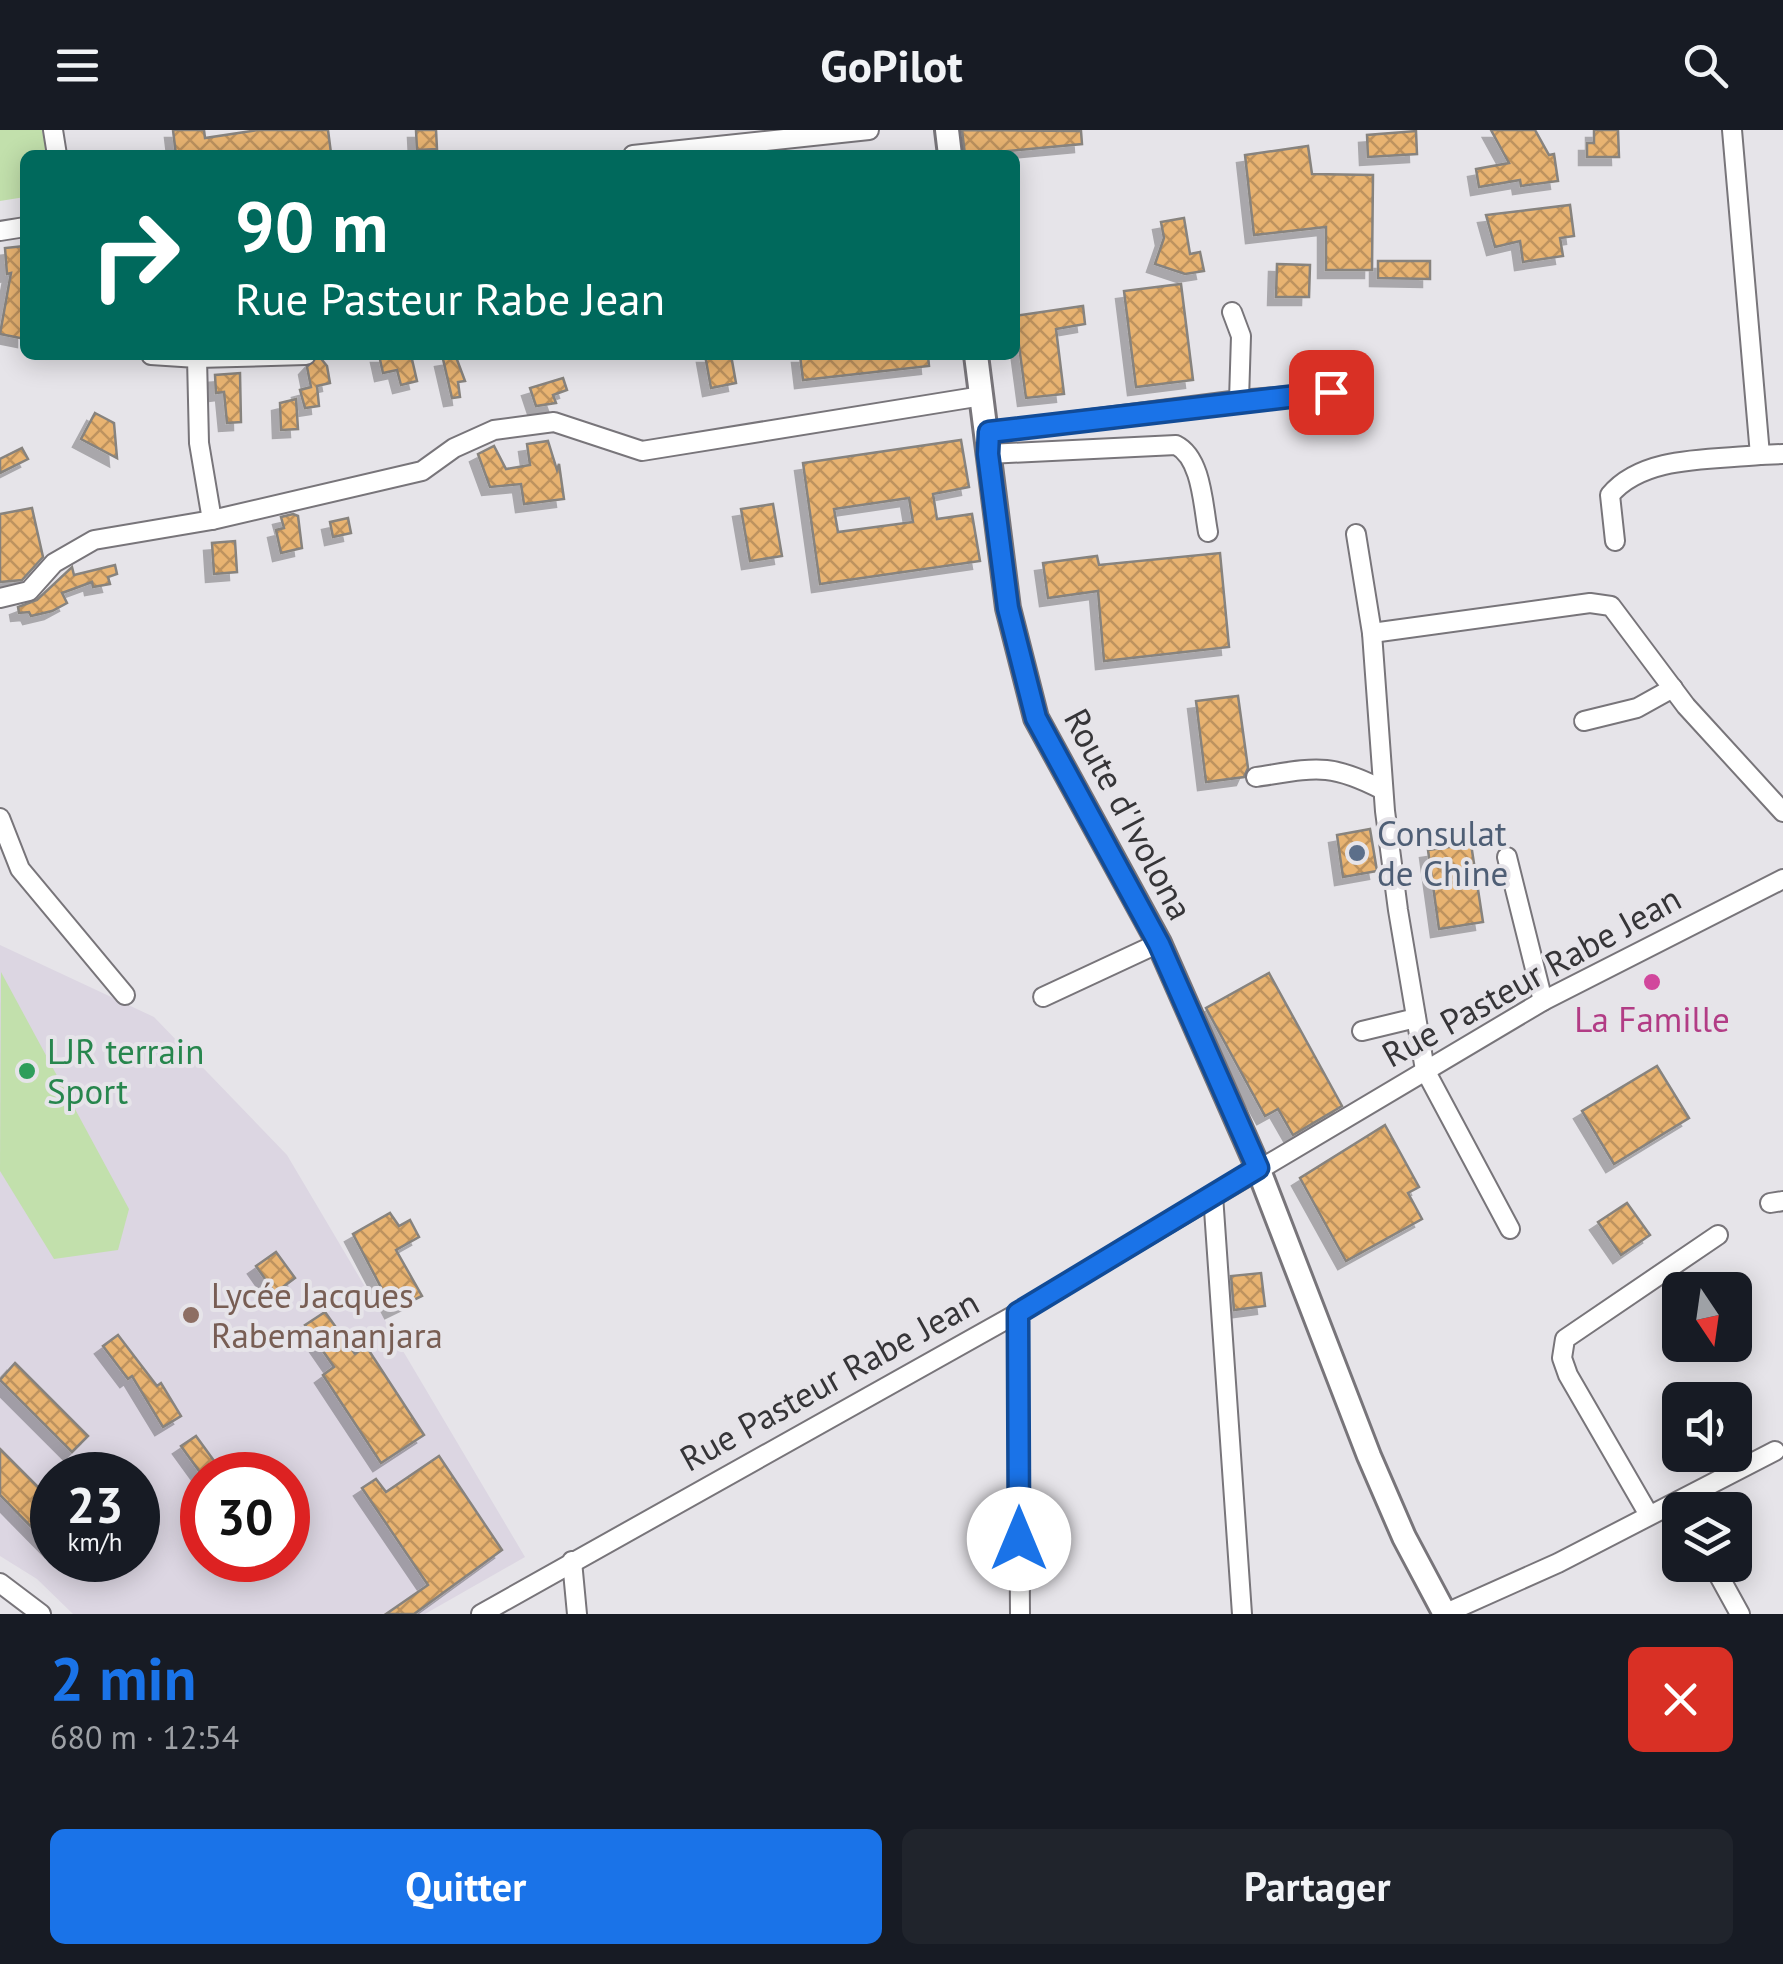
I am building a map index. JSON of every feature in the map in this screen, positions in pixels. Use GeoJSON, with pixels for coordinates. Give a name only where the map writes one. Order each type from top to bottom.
{"type":"FeatureCollection","features":[{"type":"Feature","properties":{"kind":"main road","name":"Route d'Ivolona"},"geometry":{"type":"LineString","coordinates":[[977,360],[1008,608],[1036,718],[1159,944],[1258,1168],[1369,1456],[1444,1614]]}},
{"type":"Feature","properties":{"kind":"street"},"geometry":{"type":"LineString","coordinates":[[680,150],[869,130]]}},
{"type":"Feature","properties":{"kind":"street"},"geometry":{"type":"LineString","coordinates":[[1732,130],[1760,455]]}},
{"type":"Feature","properties":{"kind":"street"},"geometry":{"type":"LineString","coordinates":[[1232,312],[1241,336],[1239,400]]}},
{"type":"Feature","properties":{"kind":"street"},"geometry":{"type":"LineString","coordinates":[[197,360],[199,443],[212,520]]}},
{"type":"Feature","properties":{"kind":"street"},"geometry":{"type":"LineString","coordinates":[[989,443],[1239,400],[1362,390]]}},
{"type":"Feature","properties":{"kind":"street"},"geometry":{"type":"LineString","coordinates":[[0,598],[29,592],[54,563],[94,540],[212,520],[422,471],[454,448],[494,430],[554,422],[642,451],[982,396]]}},
{"type":"Feature","properties":{"kind":"street"},"geometry":{"type":"LineString","coordinates":[[989,443],[1176,445],[1184,449],[1195,468],[1208,532]]}},
{"type":"Feature","properties":{"kind":"street"},"geometry":{"type":"LineString","coordinates":[[1615,541],[1610,495],[1625,477],[1652,467],[1783,454]]}},
{"type":"Feature","properties":{"kind":"street"},"geometry":{"type":"LineString","coordinates":[[1356,534],[1372,633],[1383,790],[1426,1070],[1510,1229]]}},
{"type":"Feature","properties":{"kind":"street"},"geometry":{"type":"LineString","coordinates":[[1372,633],[1590,603],[1610,606],[1673,688],[1783,812]]}},
{"type":"Feature","properties":{"kind":"street"},"geometry":{"type":"LineString","coordinates":[[1584,721],[1636,708],[1673,688]]}},
{"type":"Feature","properties":{"kind":"street"},"geometry":{"type":"LineString","coordinates":[[1256,777],[1318,767],[1345,770],[1383,790]]}},
{"type":"Feature","properties":{"kind":"street"},"geometry":{"type":"LineString","coordinates":[[0,822],[20,868],[125,995]]}},
{"type":"Feature","properties":{"kind":"street"},"geometry":{"type":"LineString","coordinates":[[1507,857],[1544,1000]]}},
{"type":"Feature","properties":{"kind":"street","name":"Rue Pasteur Rabe Jean"},"geometry":{"type":"LineString","coordinates":[[481,1614],[1018,1313],[1544,1000],[1783,878]]}},
{"type":"Feature","properties":{"kind":"street"},"geometry":{"type":"LineString","coordinates":[[1043,997],[1159,944]]}},
{"type":"Feature","properties":{"kind":"street"},"geometry":{"type":"LineString","coordinates":[[1362,1032],[1416,1018]]}},
{"type":"Feature","properties":{"kind":"street"},"geometry":{"type":"LineString","coordinates":[[1212,1195],[1242,1614]]}},
{"type":"Feature","properties":{"kind":"street"},"geometry":{"type":"LineString","coordinates":[[1649,1515],[1568,1375],[1562,1358],[1565,1339],[1718,1235]]}},
{"type":"Feature","properties":{"kind":"street"},"geometry":{"type":"LineString","coordinates":[[1018,1313],[1020,1614]]}},
{"type":"Feature","properties":{"kind":"street"},"geometry":{"type":"LineString","coordinates":[[1705,1492],[1775,1451]]}},
{"type":"Feature","properties":{"kind":"street"},"geometry":{"type":"LineString","coordinates":[[1444,1614],[1484,1600],[1649,1515],[1662,1512]]}},
{"type":"Feature","properties":{"kind":"street"},"geometry":{"type":"LineString","coordinates":[[572,1561],[577,1614]]}},
{"type":"Feature","properties":{"kind":"street"},"geometry":{"type":"LineString","coordinates":[[1722,1582],[1740,1614]]}},
{"type":"Feature","properties":{"kind":"street"},"geometry":{"type":"LineString","coordinates":[[0,1583],[41,1614]]}},
{"type":"Feature","properties":{"kind":"shaded area","name":"Lycée Jacques Rabemananjara"},"geometry":{"type":"Polygon","coordinates":[[[0,945],[154,1017],[287,1155],[525,1557],[425,1614],[73,1614],[40,1582],[160,1582],[160,1452],[30,1452],[30,1575],[0,1556],[0,945]]]}},
{"type":"Feature","properties":{"kind":"green space"},"geometry":{"type":"Polygon","coordinates":[[[0,130],[42,130],[46,150],[20,150],[20,198],[0,201],[0,130]]]}},
{"type":"Feature","properties":{"kind":"green space","name":"LJR terrain Sport"},"geometry":{"type":"Polygon","coordinates":[[[1,972],[129,1209],[118,1250],[54,1259],[0,1171],[1,972]]]}},
{"type":"Feature","properties":{"kind":"building"},"geometry":{"type":"Polygon","coordinates":[[[173,130],[204,130],[205,138],[258,130],[328,130],[331,150],[175,150],[173,130]]]}},
{"type":"Feature","properties":{"kind":"building"},"geometry":{"type":"Polygon","coordinates":[[[416,130],[436,130],[437,149],[417,150],[416,130]]]}},
{"type":"Feature","properties":{"kind":"building"},"geometry":{"type":"Polygon","coordinates":[[[962,130],[1081,131],[1082,144],[964,150],[962,130]]]}},
{"type":"Feature","properties":{"kind":"building"},"geometry":{"type":"Polygon","coordinates":[[[1491,130],[1535,130],[1549,155],[1554,154],[1558,181],[1521,186],[1520,180],[1479,187],[1476,169],[1509,163],[1491,130]]]}},
{"type":"Feature","properties":{"kind":"building"},"geometry":{"type":"Polygon","coordinates":[[[1594,130],[1618,130],[1619,157],[1587,157],[1587,143],[1594,143],[1594,130]]]}},
{"type":"Feature","properties":{"kind":"building"},"geometry":{"type":"Polygon","coordinates":[[[1416,131],[1417,154],[1368,157],[1367,135],[1416,131]]]}},
{"type":"Feature","properties":{"kind":"building"},"geometry":{"type":"Polygon","coordinates":[[[1308,146],[1312,174],[1373,175],[1372,270],[1326,270],[1326,227],[1254,235],[1245,155],[1308,146]]]}},
{"type":"Feature","properties":{"kind":"building"},"geometry":{"type":"Polygon","coordinates":[[[1570,205],[1574,236],[1560,238],[1563,256],[1523,262],[1520,241],[1495,247],[1486,215],[1570,205]]]}},
{"type":"Feature","properties":{"kind":"building"},"geometry":{"type":"Polygon","coordinates":[[[1184,218],[1190,254],[1200,252],[1204,271],[1185,274],[1155,264],[1164,238],[1161,222],[1184,218]]]}},
{"type":"Feature","properties":{"kind":"building"},"geometry":{"type":"Polygon","coordinates":[[[20,246],[20,338],[0,334],[11,273],[7,274],[5,248],[20,246]]]}},
{"type":"Feature","properties":{"kind":"building"},"geometry":{"type":"Polygon","coordinates":[[[1378,261],[1430,261],[1430,279],[1378,278],[1378,261]]]}},
{"type":"Feature","properties":{"kind":"building"},"geometry":{"type":"Polygon","coordinates":[[[1277,264],[1310,265],[1309,297],[1276,297],[1277,264]]]}},
{"type":"Feature","properties":{"kind":"building"},"geometry":{"type":"Polygon","coordinates":[[[1181,284],[1193,380],[1136,387],[1124,291],[1181,284]]]}},
{"type":"Feature","properties":{"kind":"building"},"geometry":{"type":"Polygon","coordinates":[[[1083,306],[1085,324],[1056,329],[1064,394],[1026,398],[1020,315],[1083,306]]]}},
{"type":"Feature","properties":{"kind":"building"},"geometry":{"type":"Polygon","coordinates":[[[313,360],[322,360],[330,383],[317,386],[319,406],[305,408],[300,390],[311,387],[307,367],[313,360]]]}},
{"type":"Feature","properties":{"kind":"building"},"geometry":{"type":"Polygon","coordinates":[[[380,360],[412,360],[417,381],[401,385],[397,370],[383,373],[380,360]]]}},
{"type":"Feature","properties":{"kind":"building"},"geometry":{"type":"Polygon","coordinates":[[[443,360],[457,360],[465,381],[458,382],[460,397],[452,398],[443,360]]]}},
{"type":"Feature","properties":{"kind":"building"},"geometry":{"type":"Polygon","coordinates":[[[706,360],[732,360],[736,383],[711,388],[706,360]]]}},
{"type":"Feature","properties":{"kind":"building"},"geometry":{"type":"Polygon","coordinates":[[[801,360],[928,360],[929,366],[803,380],[801,360]]]}},
{"type":"Feature","properties":{"kind":"building"},"geometry":{"type":"Polygon","coordinates":[[[240,373],[241,422],[227,423],[224,392],[216,393],[215,375],[240,373]]]}},
{"type":"Feature","properties":{"kind":"building"},"geometry":{"type":"Polygon","coordinates":[[[563,378],[567,390],[553,395],[556,403],[536,406],[530,388],[563,378]]]}},
{"type":"Feature","properties":{"kind":"building"},"geometry":{"type":"Polygon","coordinates":[[[296,399],[298,429],[281,430],[280,403],[296,399]]]}},
{"type":"Feature","properties":{"kind":"building"},"geometry":{"type":"Polygon","coordinates":[[[95,413],[114,423],[117,458],[81,439],[95,413]]]}},
{"type":"Feature","properties":{"kind":"building"},"geometry":{"type":"Polygon","coordinates":[[[961,440],[969,487],[933,494],[937,519],[972,514],[980,561],[820,584],[803,463],[961,440]],[[909,498],[834,509],[838,532],[913,522],[909,498]]]}},
{"type":"Feature","properties":{"kind":"building"},"geometry":{"type":"Polygon","coordinates":[[[548,441],[557,470],[559,464],[564,499],[524,504],[521,484],[490,487],[478,454],[494,446],[506,469],[530,465],[527,444],[548,441]]]}},
{"type":"Feature","properties":{"kind":"building"},"geometry":{"type":"Polygon","coordinates":[[[22,448],[28,459],[0,473],[0,459],[22,448]]]}},
{"type":"Feature","properties":{"kind":"building"},"geometry":{"type":"Polygon","coordinates":[[[773,504],[782,556],[750,561],[741,509],[773,504]]]}},
{"type":"Feature","properties":{"kind":"building"},"geometry":{"type":"Polygon","coordinates":[[[32,508],[43,557],[22,580],[0,582],[0,514],[32,508]]]}},
{"type":"Feature","properties":{"kind":"building"},"geometry":{"type":"Polygon","coordinates":[[[298,516],[302,548],[281,553],[276,530],[284,528],[281,517],[298,516]]]}},
{"type":"Feature","properties":{"kind":"building"},"geometry":{"type":"Polygon","coordinates":[[[348,518],[351,533],[333,537],[330,522],[348,518]]]}},
{"type":"Feature","properties":{"kind":"building"},"geometry":{"type":"Polygon","coordinates":[[[235,541],[237,572],[214,574],[212,543],[235,541]]]}},
{"type":"Feature","properties":{"kind":"building"},"geometry":{"type":"Polygon","coordinates":[[[1220,553],[1229,647],[1104,661],[1098,591],[1048,598],[1043,563],[1097,556],[1099,565],[1220,553]]]}},
{"type":"Feature","properties":{"kind":"building"},"geometry":{"type":"Polygon","coordinates":[[[115,565],[117,574],[108,577],[110,584],[93,587],[92,582],[62,593],[67,603],[52,611],[31,616],[29,612],[19,613],[18,607],[37,600],[72,567],[74,575],[115,565]]]}},
{"type":"Feature","properties":{"kind":"building"},"geometry":{"type":"Polygon","coordinates":[[[1238,696],[1248,768],[1244,777],[1206,782],[1196,701],[1238,696]]]}},
{"type":"Feature","properties":{"kind":"building","name":"Consulat de Chine"},"geometry":{"type":"Polygon","coordinates":[[[1370,829],[1377,871],[1343,877],[1337,835],[1370,829]]]}},
{"type":"Feature","properties":{"kind":"building"},"geometry":{"type":"Polygon","coordinates":[[[1471,844],[1483,922],[1439,929],[1428,850],[1471,844]]]}},
{"type":"Feature","properties":{"kind":"building"},"geometry":{"type":"Polygon","coordinates":[[[1269,973],[1342,1106],[1293,1135],[1278,1109],[1265,1116],[1206,1008],[1269,973]]]}},
{"type":"Feature","properties":{"kind":"building"},"geometry":{"type":"Polygon","coordinates":[[[1657,1066],[1689,1118],[1614,1164],[1582,1111],[1657,1066]]]}},
{"type":"Feature","properties":{"kind":"building"},"geometry":{"type":"Polygon","coordinates":[[[1385,1125],[1419,1187],[1408,1193],[1422,1219],[1346,1261],[1300,1178],[1385,1125]]]}},
{"type":"Feature","properties":{"kind":"building"},"geometry":{"type":"Polygon","coordinates":[[[1627,1203],[1650,1235],[1621,1255],[1598,1222],[1627,1203]]]}},
{"type":"Feature","properties":{"kind":"building"},"geometry":{"type":"Polygon","coordinates":[[[390,1213],[399,1226],[410,1220],[419,1237],[396,1250],[422,1296],[393,1310],[353,1234],[390,1213]]]}},
{"type":"Feature","properties":{"kind":"building"},"geometry":{"type":"Polygon","coordinates":[[[276,1252],[295,1278],[275,1293],[256,1266],[276,1252]]]}},
{"type":"Feature","properties":{"kind":"building"},"geometry":{"type":"Polygon","coordinates":[[[1261,1273],[1265,1306],[1234,1310],[1231,1276],[1261,1273]]]}},
{"type":"Feature","properties":{"kind":"building"},"geometry":{"type":"Polygon","coordinates":[[[325,1312],[355,1354],[366,1346],[424,1435],[381,1463],[323,1375],[334,1367],[305,1325],[325,1312]]]}},
{"type":"Feature","properties":{"kind":"building"},"geometry":{"type":"Polygon","coordinates":[[[118,1335],[157,1386],[161,1383],[181,1416],[163,1427],[132,1376],[128,1379],[103,1346],[118,1335]]]}},
{"type":"Feature","properties":{"kind":"building"},"geometry":{"type":"Polygon","coordinates":[[[15,1363],[88,1436],[72,1452],[0,1380],[15,1363]]]}},
{"type":"Feature","properties":{"kind":"building"},"geometry":{"type":"Polygon","coordinates":[[[196,1436],[208,1452],[185,1452],[181,1446],[196,1436]]]}},
{"type":"Feature","properties":{"kind":"building"},"geometry":{"type":"Polygon","coordinates":[[[0,1449],[30,1479],[30,1526],[0,1495],[0,1449]]]}},
{"type":"Feature","properties":{"kind":"building"},"geometry":{"type":"Polygon","coordinates":[[[439,1456],[502,1550],[414,1614],[386,1614],[428,1585],[362,1488],[376,1479],[386,1492],[439,1456]]]}},
{"type":"Feature","properties":{"kind":"place","name":"Consulat de Chine"},"geometry":{"type":"Point","coordinates":[1357,853]}},
{"type":"Feature","properties":{"kind":"place","name":"La Famille"},"geometry":{"type":"Point","coordinates":[1652,982]}},
{"type":"Feature","properties":{"kind":"place","name":"LJR terrain Sport"},"geometry":{"type":"Point","coordinates":[27,1071]}},
{"type":"Feature","properties":{"kind":"place","name":"Lycée Jacques Rabemananjara"},"geometry":{"type":"Point","coordinates":[191,1315]}},
{"type":"Feature","properties":{"kind":"route"},"geometry":{"type":"LineString","coordinates":[[1019,1539],[1018,1313],[1258,1168],[1159,944],[1036,718],[1008,608],[988,454],[989,432],[1331,392]]}}]}
